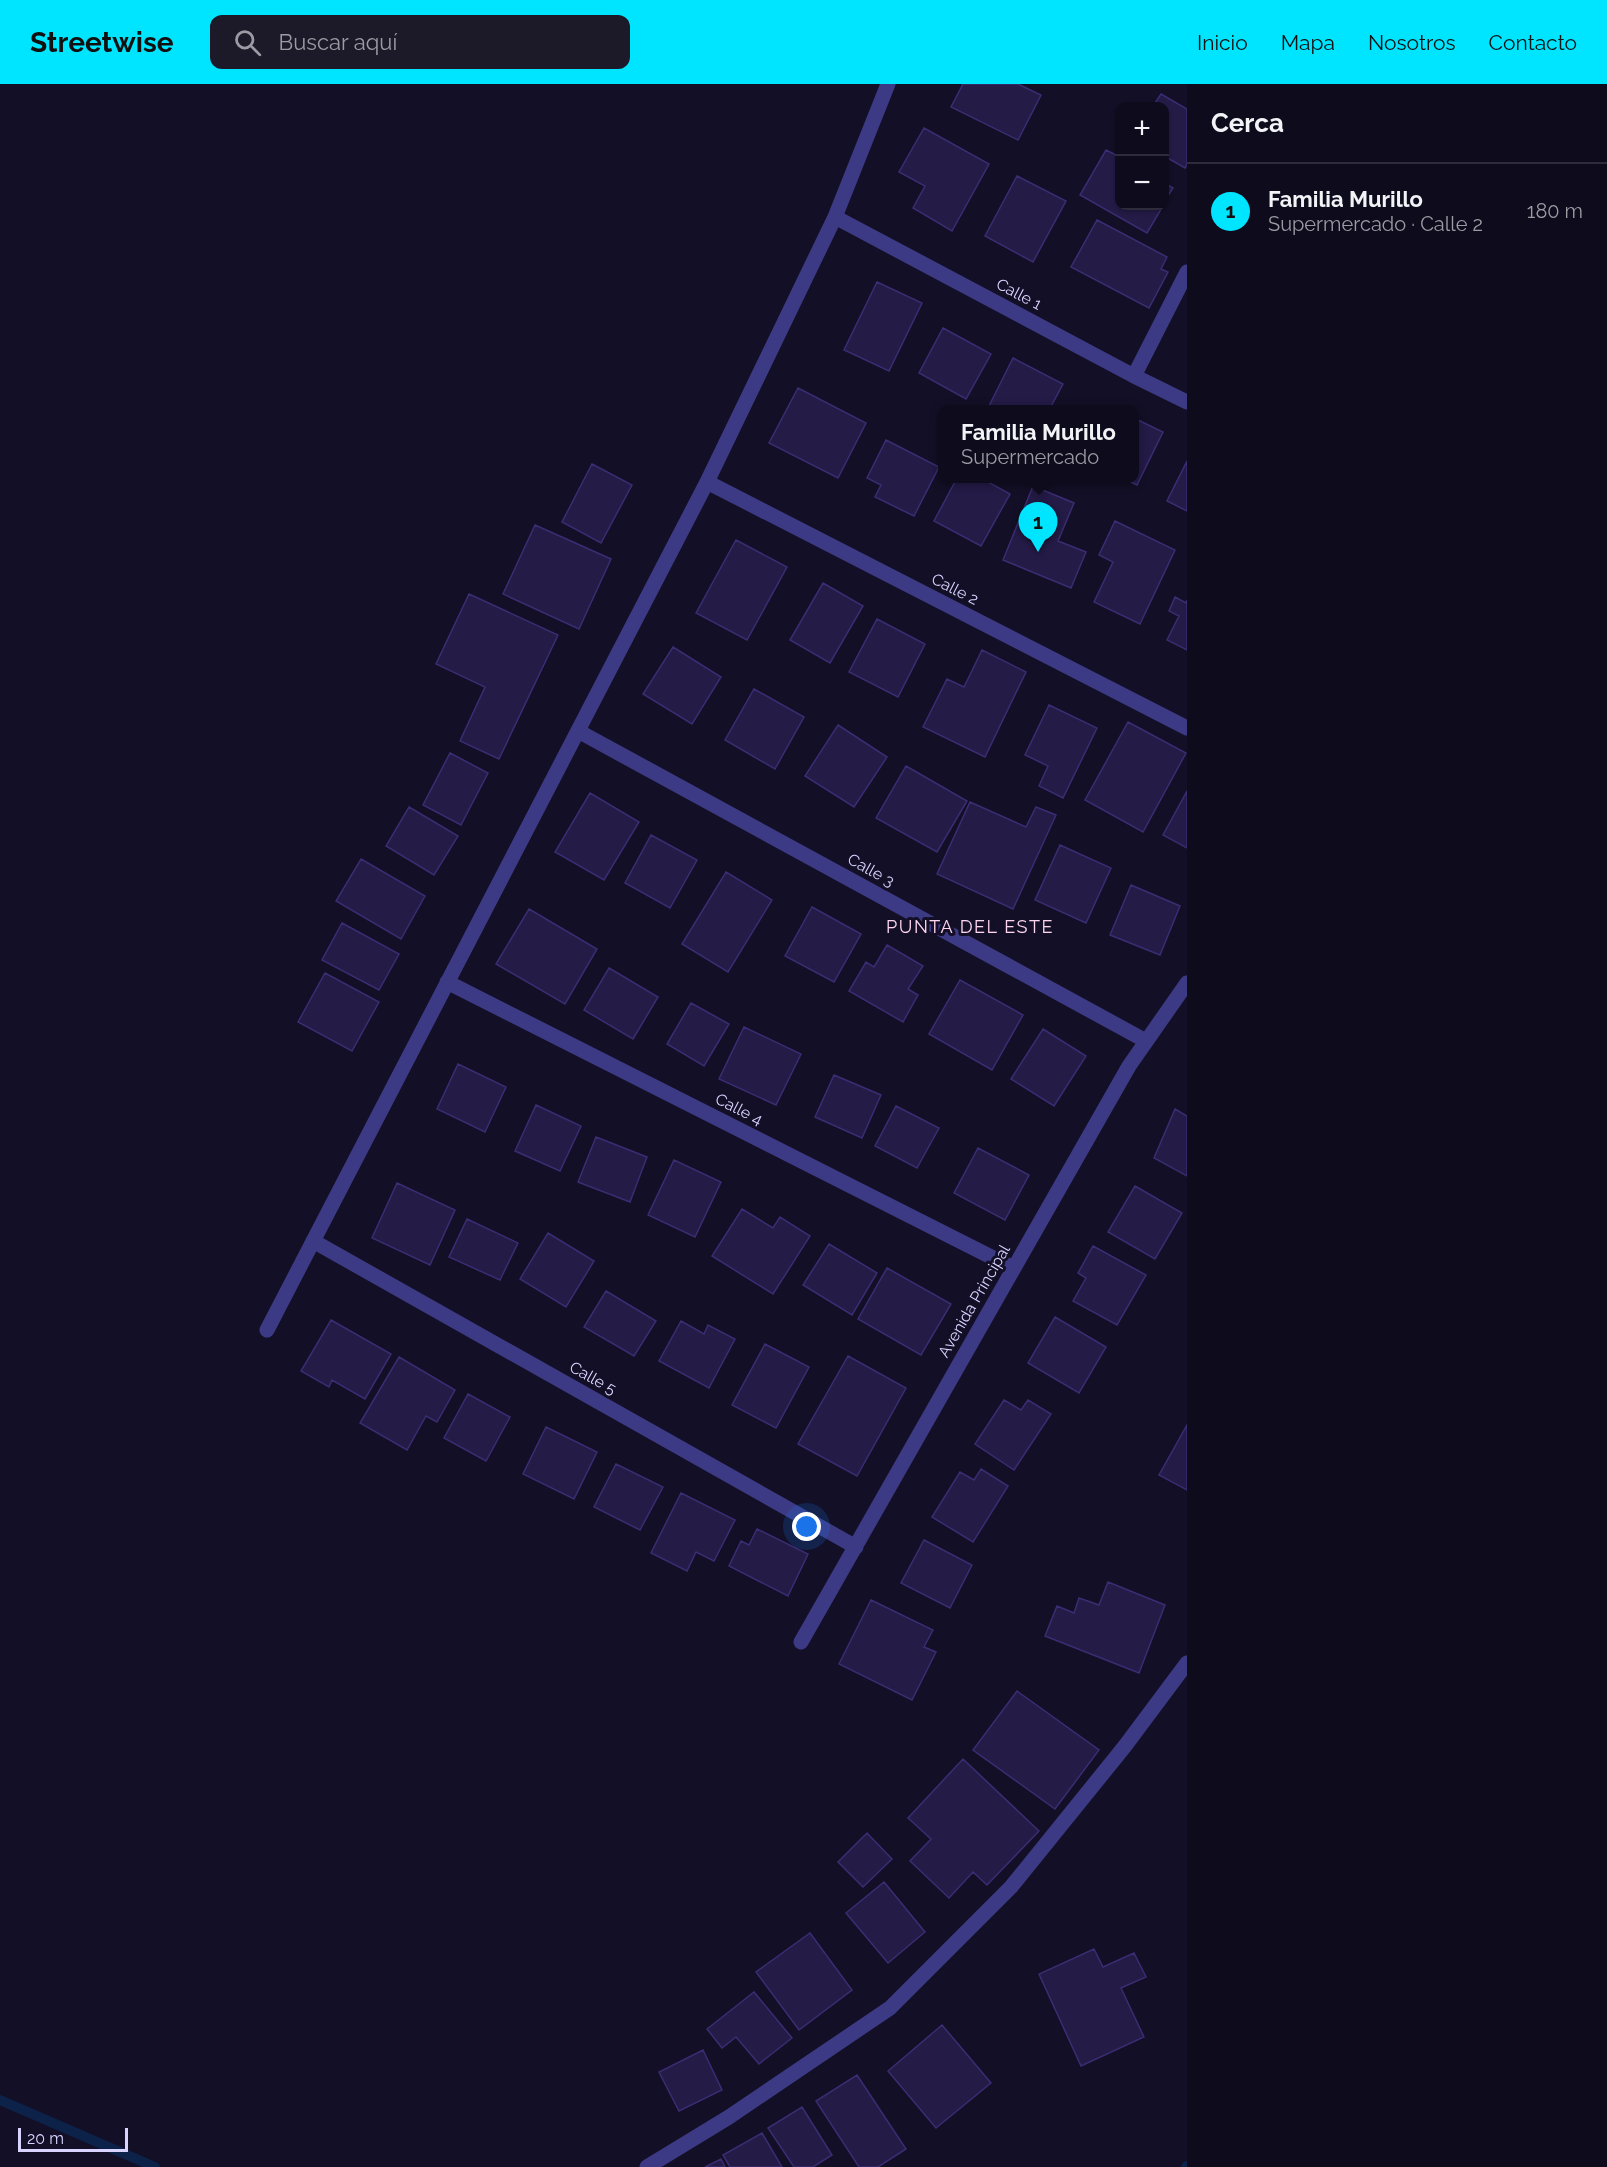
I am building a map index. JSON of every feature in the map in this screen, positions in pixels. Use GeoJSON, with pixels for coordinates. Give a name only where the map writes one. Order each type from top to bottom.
{"type":"FeatureCollection","features":[{"type":"Feature","properties":{"kind":"street"},"geometry":{"type":"LineString","coordinates":[[267,1330],[707,482],[835,217],[888,84]]}},
{"type":"Feature","properties":{"kind":"street","name":"Calle 1"},"geometry":{"type":"LineString","coordinates":[[835,217],[1187,402]]}},
{"type":"Feature","properties":{"kind":"street"},"geometry":{"type":"LineString","coordinates":[[1134,376],[1187,272]]}},
{"type":"Feature","properties":{"kind":"street","name":"Calle 2"},"geometry":{"type":"LineString","coordinates":[[707,482],[1187,728]]}},
{"type":"Feature","properties":{"kind":"street","name":"Calle 3"},"geometry":{"type":"LineString","coordinates":[[578,731],[1146,1041]]}},
{"type":"Feature","properties":{"kind":"street","name":"Calle 4"},"geometry":{"type":"LineString","coordinates":[[447,982],[1013,1268]]}},
{"type":"Feature","properties":{"kind":"street","name":"Avenida Principal"},"geometry":{"type":"LineString","coordinates":[[801,1642],[1128,1066],[1187,983]]}},
{"type":"Feature","properties":{"kind":"street","name":"Calle 5"},"geometry":{"type":"LineString","coordinates":[[313,1241],[856,1547]]}},
{"type":"Feature","properties":{"kind":"street"},"geometry":{"type":"LineString","coordinates":[[647,2167],[729,2117],[890,2008],[1011,1887],[1125,1746],[1187,1663]]}},
{"type":"Feature","properties":{"kind":"building"},"geometry":{"type":"Polygon","coordinates":[[[963,84],[1018,84],[1041,95],[1018,140],[951,107],[963,84]]]}},
{"type":"Feature","properties":{"kind":"building"},"geometry":{"type":"Polygon","coordinates":[[[1161,94],[1187,109],[1187,165],[1185,168],[1169,159],[1169,102],[1156,102],[1161,94]]]}},
{"type":"Feature","properties":{"kind":"building"},"geometry":{"type":"Polygon","coordinates":[[[924,128],[989,164],[952,231],[913,208],[925,186],[899,172],[924,128]]]}},
{"type":"Feature","properties":{"kind":"building"},"geometry":{"type":"Polygon","coordinates":[[[1106,150],[1115,154],[1115,210],[1161,210],[1147,233],[1080,195],[1106,150]]]}},
{"type":"Feature","properties":{"kind":"building"},"geometry":{"type":"Polygon","coordinates":[[[1017,176],[1066,201],[1033,262],[985,236],[1017,176]]]}},
{"type":"Feature","properties":{"kind":"building"},"geometry":{"type":"Polygon","coordinates":[[[1097,220],[1167,257],[1161,269],[1168,272],[1149,308],[1071,267],[1097,220]]]}},
{"type":"Feature","properties":{"kind":"building"},"geometry":{"type":"Polygon","coordinates":[[[877,282],[922,303],[889,371],[844,350],[877,282]]]}},
{"type":"Feature","properties":{"kind":"building"},"geometry":{"type":"Polygon","coordinates":[[[943,328],[991,354],[966,399],[919,373],[943,328]]]}},
{"type":"Feature","properties":{"kind":"building"},"geometry":{"type":"Polygon","coordinates":[[[1013,358],[1063,384],[1052,405],[990,405],[1013,358]]]}},
{"type":"Feature","properties":{"kind":"building"},"geometry":{"type":"Polygon","coordinates":[[[798,388],[866,423],[838,478],[769,443],[798,388]]]}},
{"type":"Feature","properties":{"kind":"building"},"geometry":{"type":"Polygon","coordinates":[[[1139,420],[1163,432],[1139,481],[1139,420]]]}},
{"type":"Feature","properties":{"kind":"building"},"geometry":{"type":"Polygon","coordinates":[[[886,440],[938,466],[914,516],[875,497],[881,485],[867,478],[886,440]]]}},
{"type":"Feature","properties":{"kind":"building"},"geometry":{"type":"Polygon","coordinates":[[[1187,461],[1187,511],[1167,501],[1187,461]]]}},
{"type":"Feature","properties":{"kind":"building"},"geometry":{"type":"Polygon","coordinates":[[[592,464],[632,485],[601,543],[562,522],[592,464]]]}},
{"type":"Feature","properties":{"kind":"building"},"geometry":{"type":"Polygon","coordinates":[[[954,483],[990,483],[1010,494],[981,546],[934,521],[954,483]]]}},
{"type":"Feature","properties":{"kind":"building"},"geometry":{"type":"Polygon","coordinates":[[[1033,486],[1074,503],[1058,541],[1086,552],[1071,588],[1003,560],[1033,486]]]}},
{"type":"Feature","properties":{"kind":"building"},"geometry":{"type":"Polygon","coordinates":[[[1115,521],[1175,550],[1140,624],[1094,602],[1113,562],[1099,555],[1115,521]]]}},
{"type":"Feature","properties":{"kind":"building"},"geometry":{"type":"Polygon","coordinates":[[[535,525],[611,559],[579,629],[503,594],[535,525]]]}},
{"type":"Feature","properties":{"kind":"building"},"geometry":{"type":"Polygon","coordinates":[[[736,540],[787,567],[747,640],[696,613],[736,540]]]}},
{"type":"Feature","properties":{"kind":"building"},"geometry":{"type":"Polygon","coordinates":[[[823,583],[863,606],[830,663],[790,640],[823,583]]]}},
{"type":"Feature","properties":{"kind":"building"},"geometry":{"type":"Polygon","coordinates":[[[469,594],[558,635],[499,759],[460,741],[485,687],[436,664],[469,594]]]}},
{"type":"Feature","properties":{"kind":"building"},"geometry":{"type":"Polygon","coordinates":[[[1175,597],[1186,603],[1187,600],[1187,650],[1167,640],[1179,616],[1169,611],[1175,597]]]}},
{"type":"Feature","properties":{"kind":"building"},"geometry":{"type":"Polygon","coordinates":[[[877,619],[925,644],[898,697],[849,672],[877,619]]]}},
{"type":"Feature","properties":{"kind":"building"},"geometry":{"type":"Polygon","coordinates":[[[673,647],[721,677],[692,724],[643,694],[673,647]]]}},
{"type":"Feature","properties":{"kind":"building"},"geometry":{"type":"Polygon","coordinates":[[[982,650],[1026,672],[985,757],[923,727],[947,679],[964,687],[982,650]]]}},
{"type":"Feature","properties":{"kind":"building"},"geometry":{"type":"Polygon","coordinates":[[[754,689],[804,717],[775,769],[725,740],[754,689]]]}},
{"type":"Feature","properties":{"kind":"building"},"geometry":{"type":"Polygon","coordinates":[[[1049,705],[1097,728],[1063,798],[1039,786],[1048,766],[1025,755],[1049,705]]]}},
{"type":"Feature","properties":{"kind":"building"},"geometry":{"type":"Polygon","coordinates":[[[1128,722],[1186,753],[1143,832],[1085,800],[1128,722]]]}},
{"type":"Feature","properties":{"kind":"building"},"geometry":{"type":"Polygon","coordinates":[[[838,725],[887,757],[854,807],[805,776],[838,725]]]}},
{"type":"Feature","properties":{"kind":"building"},"geometry":{"type":"Polygon","coordinates":[[[450,753],[488,773],[461,825],[423,805],[450,753]]]}},
{"type":"Feature","properties":{"kind":"building"},"geometry":{"type":"Polygon","coordinates":[[[906,766],[967,801],[937,852],[876,818],[906,766]]]}},
{"type":"Feature","properties":{"kind":"building"},"geometry":{"type":"Polygon","coordinates":[[[1187,791],[1187,848],[1163,835],[1187,791]]]}},
{"type":"Feature","properties":{"kind":"building"},"geometry":{"type":"Polygon","coordinates":[[[590,793],[639,822],[604,880],[555,852],[590,793]]]}},
{"type":"Feature","properties":{"kind":"building"},"geometry":{"type":"Polygon","coordinates":[[[970,802],[1026,827],[1036,807],[1056,815],[1013,909],[937,874],[970,802]]]}},
{"type":"Feature","properties":{"kind":"building"},"geometry":{"type":"Polygon","coordinates":[[[409,807],[458,836],[434,875],[386,846],[409,807]]]}},
{"type":"Feature","properties":{"kind":"building"},"geometry":{"type":"Polygon","coordinates":[[[651,835],[697,860],[670,908],[625,883],[651,835]]]}},
{"type":"Feature","properties":{"kind":"building"},"geometry":{"type":"Polygon","coordinates":[[[1060,845],[1111,868],[1086,923],[1035,900],[1060,845]]]}},
{"type":"Feature","properties":{"kind":"building"},"geometry":{"type":"Polygon","coordinates":[[[361,859],[425,896],[401,939],[336,901],[361,859]]]}},
{"type":"Feature","properties":{"kind":"building"},"geometry":{"type":"Polygon","coordinates":[[[726,872],[772,900],[728,972],[682,944],[726,872]]]}},
{"type":"Feature","properties":{"kind":"building"},"geometry":{"type":"Polygon","coordinates":[[[1131,885],[1180,906],[1160,955],[1110,935],[1131,885]]]}},
{"type":"Feature","properties":{"kind":"building"},"geometry":{"type":"Polygon","coordinates":[[[812,907],[861,934],[834,982],[785,956],[812,907]]]}},
{"type":"Feature","properties":{"kind":"building"},"geometry":{"type":"Polygon","coordinates":[[[529,909],[597,949],[565,1004],[496,964],[529,909]]]}},
{"type":"Feature","properties":{"kind":"building"},"geometry":{"type":"Polygon","coordinates":[[[342,923],[399,954],[379,990],[322,960],[342,923]]]}},
{"type":"Feature","properties":{"kind":"building"},"geometry":{"type":"Polygon","coordinates":[[[887,945],[923,966],[908,989],[918,995],[903,1022],[849,991],[866,962],[874,967],[887,945]]]}},
{"type":"Feature","properties":{"kind":"building"},"geometry":{"type":"Polygon","coordinates":[[[609,968],[658,997],[633,1039],[584,1010],[609,968]]]}},
{"type":"Feature","properties":{"kind":"building"},"geometry":{"type":"Polygon","coordinates":[[[325,973],[379,1002],[352,1051],[298,1022],[325,973]]]}},
{"type":"Feature","properties":{"kind":"building"},"geometry":{"type":"Polygon","coordinates":[[[960,980],[1023,1015],[992,1070],[929,1034],[960,980]]]}},
{"type":"Feature","properties":{"kind":"building"},"geometry":{"type":"Polygon","coordinates":[[[691,1003],[729,1024],[704,1066],[667,1044],[691,1003]]]}},
{"type":"Feature","properties":{"kind":"building"},"geometry":{"type":"Polygon","coordinates":[[[744,1027],[801,1054],[776,1105],[719,1079],[744,1027]]]}},
{"type":"Feature","properties":{"kind":"building"},"geometry":{"type":"Polygon","coordinates":[[[1043,1029],[1086,1056],[1054,1106],[1011,1079],[1043,1029]]]}},
{"type":"Feature","properties":{"kind":"building"},"geometry":{"type":"Polygon","coordinates":[[[458,1064],[506,1087],[485,1132],[437,1109],[458,1064]]]}},
{"type":"Feature","properties":{"kind":"building"},"geometry":{"type":"Polygon","coordinates":[[[834,1075],[881,1095],[862,1138],[815,1117],[834,1075]]]}},
{"type":"Feature","properties":{"kind":"building"},"geometry":{"type":"Polygon","coordinates":[[[536,1105],[581,1126],[560,1171],[515,1151],[536,1105]]]}},
{"type":"Feature","properties":{"kind":"building"},"geometry":{"type":"Polygon","coordinates":[[[896,1106],[939,1128],[917,1168],[875,1146],[896,1106]]]}},
{"type":"Feature","properties":{"kind":"building"},"geometry":{"type":"Polygon","coordinates":[[[1175,1109],[1187,1116],[1187,1176],[1154,1158],[1175,1109]]]}},
{"type":"Feature","properties":{"kind":"building"},"geometry":{"type":"Polygon","coordinates":[[[596,1137],[647,1157],[630,1202],[578,1182],[596,1137]]]}},
{"type":"Feature","properties":{"kind":"building"},"geometry":{"type":"Polygon","coordinates":[[[978,1148],[1029,1175],[1005,1220],[954,1193],[978,1148]]]}},
{"type":"Feature","properties":{"kind":"building"},"geometry":{"type":"Polygon","coordinates":[[[674,1160],[721,1182],[695,1237],[648,1215],[674,1160]]]}},
{"type":"Feature","properties":{"kind":"building"},"geometry":{"type":"Polygon","coordinates":[[[397,1183],[455,1210],[430,1265],[372,1238],[397,1183]]]}},
{"type":"Feature","properties":{"kind":"building"},"geometry":{"type":"Polygon","coordinates":[[[1135,1186],[1182,1213],[1155,1259],[1108,1232],[1135,1186]]]}},
{"type":"Feature","properties":{"kind":"building"},"geometry":{"type":"Polygon","coordinates":[[[742,1209],[773,1228],[780,1217],[810,1236],[773,1294],[712,1256],[742,1209]]]}},
{"type":"Feature","properties":{"kind":"building"},"geometry":{"type":"Polygon","coordinates":[[[467,1219],[518,1243],[500,1280],[449,1257],[467,1219]]]}},
{"type":"Feature","properties":{"kind":"building"},"geometry":{"type":"Polygon","coordinates":[[[548,1233],[594,1261],[566,1307],[520,1279],[548,1233]]]}},
{"type":"Feature","properties":{"kind":"building"},"geometry":{"type":"Polygon","coordinates":[[[829,1244],[877,1273],[852,1315],[803,1285],[829,1244]]]}},
{"type":"Feature","properties":{"kind":"building"},"geometry":{"type":"Polygon","coordinates":[[[1093,1246],[1146,1275],[1117,1325],[1073,1301],[1086,1278],[1078,1273],[1093,1246]]]}},
{"type":"Feature","properties":{"kind":"building"},"geometry":{"type":"Polygon","coordinates":[[[887,1268],[951,1304],[921,1355],[858,1319],[887,1268]]]}},
{"type":"Feature","properties":{"kind":"building"},"geometry":{"type":"Polygon","coordinates":[[[606,1291],[656,1321],[634,1356],[584,1327],[606,1291]]]}},
{"type":"Feature","properties":{"kind":"building"},"geometry":{"type":"Polygon","coordinates":[[[1055,1317],[1106,1347],[1079,1393],[1028,1363],[1055,1317]]]}},
{"type":"Feature","properties":{"kind":"building"},"geometry":{"type":"Polygon","coordinates":[[[331,1320],[391,1354],[365,1399],[332,1380],[329,1387],[301,1371],[331,1320]]]}},
{"type":"Feature","properties":{"kind":"building"},"geometry":{"type":"Polygon","coordinates":[[[681,1321],[704,1334],[708,1325],[735,1339],[709,1388],[659,1361],[681,1321]]]}},
{"type":"Feature","properties":{"kind":"building"},"geometry":{"type":"Polygon","coordinates":[[[765,1344],[809,1367],[776,1428],[732,1405],[765,1344]]]}},
{"type":"Feature","properties":{"kind":"building"},"geometry":{"type":"Polygon","coordinates":[[[848,1356],[906,1388],[857,1476],[798,1444],[848,1356]]]}},
{"type":"Feature","properties":{"kind":"building"},"geometry":{"type":"Polygon","coordinates":[[[399,1357],[455,1390],[437,1422],[426,1416],[407,1450],[360,1423],[399,1357]]]}},
{"type":"Feature","properties":{"kind":"building"},"geometry":{"type":"Polygon","coordinates":[[[468,1394],[510,1417],[486,1461],[444,1438],[468,1394]]]}},
{"type":"Feature","properties":{"kind":"building"},"geometry":{"type":"Polygon","coordinates":[[[1004,1400],[1021,1410],[1028,1400],[1051,1414],[1014,1470],[975,1444],[1004,1400]]]}},
{"type":"Feature","properties":{"kind":"building"},"geometry":{"type":"Polygon","coordinates":[[[1187,1425],[1187,1490],[1159,1475],[1187,1425]]]}},
{"type":"Feature","properties":{"kind":"building"},"geometry":{"type":"Polygon","coordinates":[[[546,1427],[597,1452],[574,1499],[523,1474],[546,1427]]]}},
{"type":"Feature","properties":{"kind":"building"},"geometry":{"type":"Polygon","coordinates":[[[616,1464],[663,1487],[640,1530],[594,1507],[616,1464]]]}},
{"type":"Feature","properties":{"kind":"building"},"geometry":{"type":"Polygon","coordinates":[[[981,1469],[1008,1486],[973,1542],[932,1517],[960,1472],[974,1480],[981,1469]]]}},
{"type":"Feature","properties":{"kind":"building"},"geometry":{"type":"Polygon","coordinates":[[[681,1493],[735,1520],[714,1561],[696,1552],[687,1571],[651,1553],[681,1493]]]}},
{"type":"Feature","properties":{"kind":"building"},"geometry":{"type":"Polygon","coordinates":[[[757,1529],[808,1554],[788,1596],[729,1566],[741,1541],[749,1545],[757,1529]]]}},
{"type":"Feature","properties":{"kind":"building"},"geometry":{"type":"Polygon","coordinates":[[[924,1540],[972,1565],[950,1608],[901,1583],[924,1540]]]}},
{"type":"Feature","properties":{"kind":"building"},"geometry":{"type":"Polygon","coordinates":[[[1108,1582],[1165,1605],[1139,1673],[1045,1636],[1057,1606],[1074,1613],[1079,1598],[1099,1605],[1108,1582]]]}},
{"type":"Feature","properties":{"kind":"building"},"geometry":{"type":"Polygon","coordinates":[[[871,1600],[933,1630],[924,1647],[936,1652],[912,1700],[839,1664],[871,1600]]]}},
{"type":"Feature","properties":{"kind":"building"},"geometry":{"type":"Polygon","coordinates":[[[1017,1691],[1099,1750],[1055,1809],[973,1750],[1017,1691]]]}},
{"type":"Feature","properties":{"kind":"building"},"geometry":{"type":"Polygon","coordinates":[[[963,1759],[1039,1831],[987,1885],[973,1872],[949,1898],[910,1861],[931,1839],[908,1818],[963,1759]]]}},
{"type":"Feature","properties":{"kind":"building"},"geometry":{"type":"Polygon","coordinates":[[[867,1833],[892,1859],[863,1887],[838,1862],[867,1833]]]}},
{"type":"Feature","properties":{"kind":"building"},"geometry":{"type":"Polygon","coordinates":[[[884,1882],[925,1932],[888,1963],[846,1913],[884,1882]]]}},
{"type":"Feature","properties":{"kind":"building"},"geometry":{"type":"Polygon","coordinates":[[[810,1933],[852,1990],[799,2030],[756,1972],[810,1933]]]}},
{"type":"Feature","properties":{"kind":"building"},"geometry":{"type":"Polygon","coordinates":[[[1094,1949],[1103,1967],[1134,1953],[1146,1977],[1121,1988],[1144,2037],[1081,2066],[1039,1974],[1094,1949]]]}},
{"type":"Feature","properties":{"kind":"building"},"geometry":{"type":"Polygon","coordinates":[[[754,1992],[792,2038],[759,2064],[736,2037],[722,2048],[707,2029],[754,1992]]]}},
{"type":"Feature","properties":{"kind":"building"},"geometry":{"type":"Polygon","coordinates":[[[942,2025],[991,2083],[936,2128],[888,2071],[942,2025]]]}},
{"type":"Feature","properties":{"kind":"building"},"geometry":{"type":"Polygon","coordinates":[[[703,2050],[722,2090],[679,2111],[659,2072],[703,2050]]]}},
{"type":"Feature","properties":{"kind":"building"},"geometry":{"type":"Polygon","coordinates":[[[857,2075],[906,2149],[878,2167],[859,2167],[816,2101],[857,2075]]]}},
{"type":"Feature","properties":{"kind":"building"},"geometry":{"type":"Polygon","coordinates":[[[802,2107],[832,2155],[813,2167],[794,2167],[768,2128],[802,2107]]]}},
{"type":"Feature","properties":{"kind":"building"},"geometry":{"type":"Polygon","coordinates":[[[762,2133],[782,2167],[730,2167],[723,2155],[762,2133]]]}},
{"type":"Feature","properties":{"kind":"building"},"geometry":{"type":"Polygon","coordinates":[[[721,2159],[725,2167],[705,2167],[721,2159]]]}},
{"type":"Feature","properties":{"kind":"waterway"},"geometry":{"type":"LineString","coordinates":[[0,2100],[155,2167]]}},
{"type":"Feature","properties":{"kind":"place","name":"Familia Murillo"},"geometry":{"type":"Point","coordinates":[1038,552]}},
{"type":"Feature","properties":{"kind":"district","name":"PUNTA DEL ESTE"},"geometry":{"type":"Point","coordinates":[970,926]}}]}
